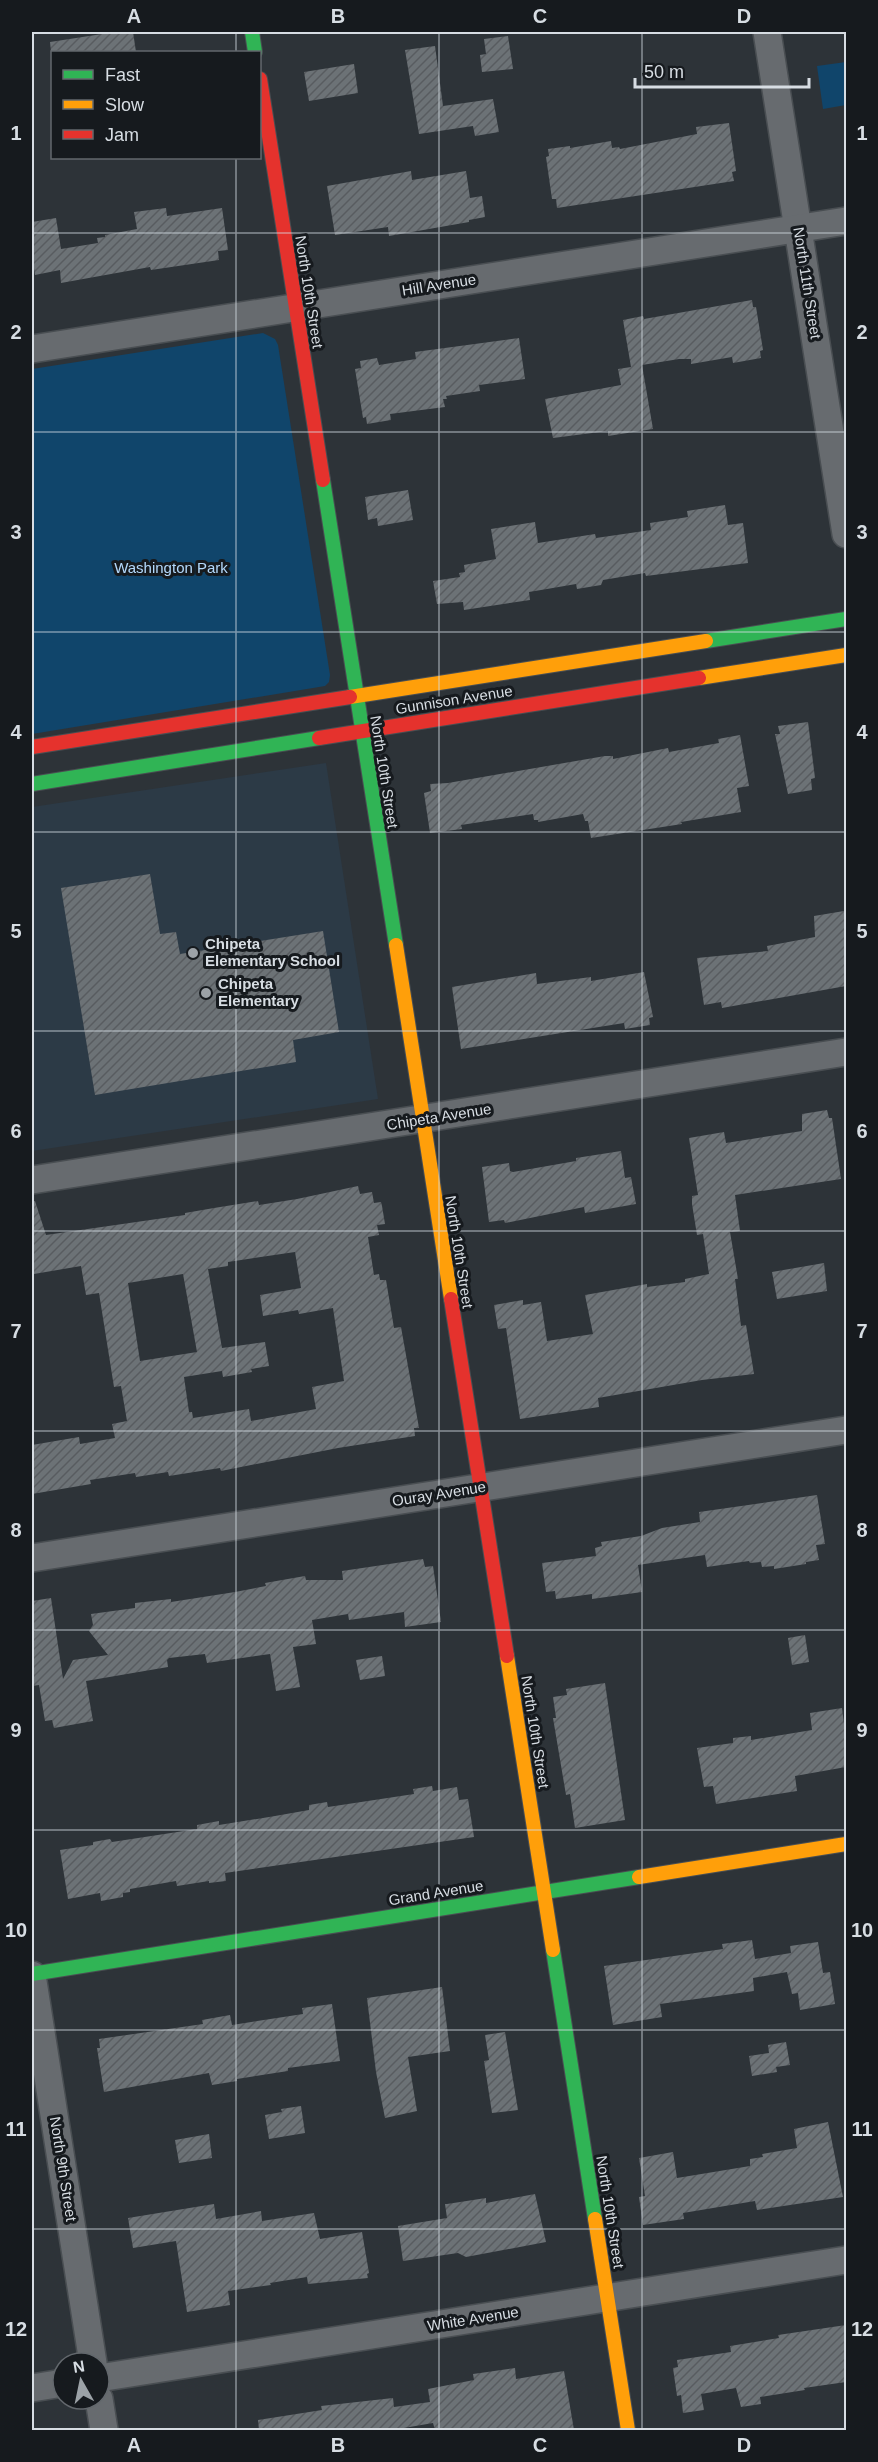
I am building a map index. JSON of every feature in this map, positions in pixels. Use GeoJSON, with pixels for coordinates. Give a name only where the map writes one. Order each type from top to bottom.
{"type":"FeatureCollection","features":[{"type":"Feature","properties":{"kind":"street"},"geometry":{"type":"LineString","coordinates":[[252,32],[255,51]]}},
{"type":"Feature","properties":{"kind":"street","name":"North 11th Street"},"geometry":{"type":"LineString","coordinates":[[767,32],[846,534]]}},
{"type":"Feature","properties":{"kind":"street","name":"North 10th Street"},"geometry":{"type":"LineString","coordinates":[[261,86],[627,2430]]}},
{"type":"Feature","properties":{"kind":"street","name":"Hill Avenue"},"geometry":{"type":"LineString","coordinates":[[32,349],[846,221]]}},
{"type":"Feature","properties":{"kind":"street","name":"Gunnison Avenue"},"geometry":{"type":"LineString","coordinates":[[32,747],[846,619]]}},
{"type":"Feature","properties":{"kind":"street","name":"Gunnison Avenue"},"geometry":{"type":"LineString","coordinates":[[32,784],[846,655]]}},
{"type":"Feature","properties":{"kind":"street","name":"Chipeta Avenue"},"geometry":{"type":"LineString","coordinates":[[32,1180],[846,1053]]}},
{"type":"Feature","properties":{"kind":"street","name":"Ouray Avenue"},"geometry":{"type":"LineString","coordinates":[[32,1558],[846,1430]]}},
{"type":"Feature","properties":{"kind":"street","name":"Grand Avenue"},"geometry":{"type":"LineString","coordinates":[[32,1974],[846,1844]]}},
{"type":"Feature","properties":{"kind":"street","name":"North 9th Street"},"geometry":{"type":"LineString","coordinates":[[32,1974],[91,2351]]}},
{"type":"Feature","properties":{"kind":"street","name":"White Avenue"},"geometry":{"type":"LineString","coordinates":[[111,2376],[846,2260]]}},
{"type":"Feature","properties":{"kind":"street"},"geometry":{"type":"LineString","coordinates":[[32,2388],[51,2385]]}},
{"type":"Feature","properties":{"kind":"street"},"geometry":{"type":"LineString","coordinates":[[101,2411],[104,2430]]}},
{"type":"Feature","properties":{"kind":"shaded area","name":"Chipeta Elementary School"},"geometry":{"type":"Polygon","coordinates":[[[326,763],[378,1099],[32,1151],[32,807],[326,763]]]}},
{"type":"Feature","properties":{"kind":"green space"},"geometry":{"type":"Polygon","coordinates":[[[846,62],[846,105],[823,109],[817,66],[846,62]]]}},
{"type":"Feature","properties":{"kind":"green space","name":"Washington Park"},"geometry":{"type":"Polygon","coordinates":[[[263,333],[275,339],[278,345],[330,675],[329,682],[325,686],[32,734],[32,369],[263,333]]]}},
{"type":"Feature","properties":{"kind":"building"},"geometry":{"type":"Polygon","coordinates":[[[115,32],[133,32],[136,51],[51,52],[50,42],[115,32]]]}},
{"type":"Feature","properties":{"kind":"building"},"geometry":{"type":"Polygon","coordinates":[[[508,36],[513,69],[482,72],[480,55],[486,54],[484,39],[508,36]]]}},
{"type":"Feature","properties":{"kind":"building"},"geometry":{"type":"Polygon","coordinates":[[[435,46],[443,106],[493,99],[499,132],[475,136],[473,126],[419,134],[405,50],[435,46]]]}},
{"type":"Feature","properties":{"kind":"building"},"geometry":{"type":"Polygon","coordinates":[[[354,64],[358,93],[309,101],[304,72],[354,64]]]}},
{"type":"Feature","properties":{"kind":"building"},"geometry":{"type":"Polygon","coordinates":[[[729,123],[736,171],[732,172],[734,181],[557,208],[556,199],[552,199],[546,157],[549,156],[548,149],[611,141],[612,148],[619,147],[620,149],[697,134],[696,127],[729,123]]]}},
{"type":"Feature","properties":{"kind":"building"},"geometry":{"type":"Polygon","coordinates":[[[411,171],[412,180],[466,171],[470,198],[482,196],[485,217],[389,236],[388,227],[335,235],[327,186],[411,171]]]}},
{"type":"Feature","properties":{"kind":"building"},"geometry":{"type":"Polygon","coordinates":[[[166,208],[167,216],[222,208],[228,250],[218,251],[219,260],[151,270],[150,267],[61,283],[60,270],[35,275],[32,255],[32,222],[56,218],[61,249],[98,243],[97,238],[105,237],[105,235],[137,229],[134,212],[166,208]]]}},
{"type":"Feature","properties":{"kind":"building"},"geometry":{"type":"Polygon","coordinates":[[[752,300],[753,307],[756,307],[763,350],[760,351],[761,358],[733,363],[732,357],[691,364],[691,359],[679,359],[642,365],[653,429],[608,436],[608,431],[553,438],[545,399],[621,385],[618,369],[631,367],[623,320],[643,316],[644,319],[752,300]]]}},
{"type":"Feature","properties":{"kind":"building"},"geometry":{"type":"Polygon","coordinates":[[[519,338],[525,379],[479,385],[480,391],[446,396],[447,399],[443,399],[445,407],[390,414],[391,420],[367,424],[366,417],[363,418],[355,369],[361,368],[360,361],[377,358],[379,365],[416,359],[415,352],[519,338]]]}},
{"type":"Feature","properties":{"kind":"building"},"geometry":{"type":"Polygon","coordinates":[[[408,490],[413,520],[378,526],[377,518],[368,520],[365,497],[408,490]]]}},
{"type":"Feature","properties":{"kind":"building"},"geometry":{"type":"Polygon","coordinates":[[[725,505],[728,525],[743,523],[748,563],[646,576],[645,573],[603,580],[601,585],[577,589],[576,584],[529,592],[530,600],[464,610],[463,602],[437,604],[433,581],[460,577],[459,573],[465,572],[464,565],[496,559],[491,529],[535,522],[538,543],[595,534],[596,538],[651,530],[650,523],[688,517],[687,511],[725,505]]]}},
{"type":"Feature","properties":{"kind":"building"},"geometry":{"type":"Polygon","coordinates":[[[808,722],[815,778],[811,779],[812,790],[788,794],[775,734],[780,734],[778,726],[808,722]]]}},
{"type":"Feature","properties":{"kind":"building"},"geometry":{"type":"Polygon","coordinates":[[[740,735],[749,786],[737,788],[741,812],[591,838],[588,821],[585,821],[583,814],[538,822],[534,820],[533,814],[461,825],[462,829],[430,833],[424,793],[431,791],[430,784],[448,783],[605,756],[613,756],[613,759],[668,748],[669,752],[719,743],[718,739],[740,735]]]}},
{"type":"Feature","properties":{"kind":"building","name":"Chipeta Elementary"},"geometry":{"type":"Polygon","coordinates":[[[150,874],[160,934],[176,932],[180,954],[323,931],[339,1032],[293,1040],[296,1062],[95,1095],[61,888],[150,874]]]}},
{"type":"Feature","properties":{"kind":"building"},"geometry":{"type":"Polygon","coordinates":[[[844,911],[846,986],[722,1008],[721,1002],[704,1005],[697,958],[768,951],[767,946],[815,937],[814,916],[844,911]]]}},
{"type":"Feature","properties":{"kind":"building"},"geometry":{"type":"Polygon","coordinates":[[[644,972],[653,1017],[649,1018],[650,1025],[625,1029],[624,1023],[461,1049],[452,987],[536,973],[537,984],[591,977],[591,981],[644,972]]]}},
{"type":"Feature","properties":{"kind":"building"},"geometry":{"type":"Polygon","coordinates":[[[827,1110],[829,1118],[832,1118],[841,1179],[735,1195],[740,1231],[730,1232],[738,1279],[735,1279],[741,1326],[746,1325],[754,1374],[702,1380],[598,1398],[599,1407],[520,1419],[506,1328],[498,1329],[494,1305],[523,1300],[523,1305],[541,1302],[547,1341],[593,1334],[585,1295],[647,1284],[647,1287],[685,1282],[685,1279],[709,1274],[703,1234],[697,1235],[692,1204],[692,1196],[698,1195],[689,1138],[724,1132],[726,1143],[802,1131],[802,1114],[827,1110]]]}},
{"type":"Feature","properties":{"kind":"building"},"geometry":{"type":"Polygon","coordinates":[[[621,1151],[625,1178],[631,1177],[636,1204],[585,1213],[584,1207],[505,1223],[504,1220],[489,1222],[482,1167],[509,1163],[510,1171],[513,1172],[621,1151]]]}},
{"type":"Feature","properties":{"kind":"building"},"geometry":{"type":"Polygon","coordinates":[[[358,1186],[360,1194],[372,1192],[374,1203],[381,1202],[385,1224],[377,1225],[379,1235],[368,1237],[374,1275],[379,1274],[380,1280],[386,1280],[394,1328],[401,1327],[419,1428],[414,1428],[415,1436],[338,1448],[221,1471],[220,1468],[169,1476],[168,1472],[136,1477],[135,1473],[90,1480],[91,1484],[32,1494],[32,1445],[79,1437],[80,1444],[115,1438],[112,1424],[127,1421],[121,1386],[114,1387],[99,1293],[86,1295],[81,1266],[34,1274],[32,1202],[35,1201],[46,1235],[185,1215],[185,1213],[258,1201],[259,1205],[358,1186]],[[295,1252],[228,1262],[228,1266],[208,1269],[222,1348],[265,1342],[269,1366],[251,1369],[252,1372],[223,1377],[222,1371],[184,1377],[189,1412],[192,1412],[193,1418],[249,1409],[251,1421],[316,1409],[312,1387],[344,1381],[333,1308],[299,1314],[298,1310],[263,1316],[260,1295],[301,1288],[295,1252]],[[183,1274],[128,1283],[140,1361],[197,1352],[183,1274]]]}},
{"type":"Feature","properties":{"kind":"building"},"geometry":{"type":"Polygon","coordinates":[[[824,1263],[827,1291],[777,1299],[772,1272],[824,1263]]]}},
{"type":"Feature","properties":{"kind":"building"},"geometry":{"type":"Polygon","coordinates":[[[817,1495],[825,1544],[816,1545],[819,1560],[774,1569],[774,1566],[762,1567],[761,1562],[750,1563],[749,1561],[707,1567],[705,1555],[638,1565],[642,1592],[592,1599],[592,1594],[556,1599],[555,1591],[546,1592],[542,1563],[596,1556],[595,1548],[602,1546],[601,1542],[641,1536],[662,1528],[700,1522],[699,1512],[817,1495]]]}},
{"type":"Feature","properties":{"kind":"building"},"geometry":{"type":"Polygon","coordinates":[[[423,1559],[425,1567],[433,1566],[441,1622],[405,1627],[404,1612],[349,1620],[348,1614],[312,1620],[316,1644],[293,1647],[300,1687],[276,1691],[270,1654],[207,1663],[205,1654],[169,1658],[168,1667],[86,1681],[93,1721],[54,1728],[52,1720],[45,1721],[39,1685],[32,1686],[32,1601],[51,1598],[63,1679],[73,1660],[108,1655],[89,1631],[93,1625],[91,1614],[135,1608],[135,1603],[171,1599],[171,1602],[235,1592],[266,1586],[265,1583],[305,1576],[306,1580],[343,1580],[342,1571],[423,1559]]]}},
{"type":"Feature","properties":{"kind":"building"},"geometry":{"type":"Polygon","coordinates":[[[805,1635],[809,1662],[792,1665],[788,1638],[805,1635]]]}},
{"type":"Feature","properties":{"kind":"building"},"geometry":{"type":"Polygon","coordinates":[[[382,1656],[385,1676],[360,1680],[356,1660],[382,1656]]]}},
{"type":"Feature","properties":{"kind":"building"},"geometry":{"type":"Polygon","coordinates":[[[605,1683],[625,1820],[575,1828],[570,1794],[566,1795],[553,1718],[556,1718],[553,1697],[567,1695],[566,1689],[605,1683]]]}},
{"type":"Feature","properties":{"kind":"building"},"geometry":{"type":"Polygon","coordinates":[[[842,1708],[846,1740],[846,1767],[795,1776],[797,1791],[716,1804],[713,1786],[704,1787],[697,1748],[733,1743],[733,1738],[751,1736],[751,1740],[812,1730],[810,1713],[842,1708]]]}},
{"type":"Feature","properties":{"kind":"building"},"geometry":{"type":"Polygon","coordinates":[[[432,1786],[433,1791],[457,1787],[459,1800],[468,1799],[474,1837],[225,1873],[226,1881],[177,1886],[176,1881],[130,1889],[130,1892],[123,1893],[123,1897],[101,1901],[100,1893],[68,1899],[60,1850],[93,1845],[93,1842],[110,1839],[112,1842],[197,1829],[197,1825],[219,1821],[219,1825],[309,1810],[309,1805],[327,1802],[328,1807],[414,1794],[413,1789],[432,1786]]]}},
{"type":"Feature","properties":{"kind":"building"},"geometry":{"type":"Polygon","coordinates":[[[752,1940],[755,1959],[791,1953],[790,1946],[818,1942],[823,1973],[830,1972],[835,2004],[800,2010],[798,1993],[792,1994],[787,1972],[753,1978],[754,1991],[660,2004],[662,2017],[613,2025],[604,1966],[723,1949],[722,1944],[752,1940]]]}},
{"type":"Feature","properties":{"kind":"building"},"geometry":{"type":"Polygon","coordinates":[[[442,1987],[450,2051],[408,2057],[417,2111],[385,2118],[376,2072],[367,1998],[442,1987]]]}},
{"type":"Feature","properties":{"kind":"building"},"geometry":{"type":"Polygon","coordinates":[[[332,2004],[340,2061],[288,2068],[288,2071],[212,2085],[209,2073],[104,2092],[97,2048],[100,2048],[99,2039],[203,2024],[202,2020],[230,2015],[232,2025],[303,2014],[302,2008],[332,2004]]]}},
{"type":"Feature","properties":{"kind":"building"},"geometry":{"type":"Polygon","coordinates":[[[505,2032],[518,2110],[492,2113],[484,2061],[489,2060],[485,2035],[505,2032]]]}},
{"type":"Feature","properties":{"kind":"building"},"geometry":{"type":"Polygon","coordinates":[[[786,2042],[790,2065],[776,2067],[777,2072],[752,2076],[749,2056],[769,2053],[768,2045],[786,2042]]]}},
{"type":"Feature","properties":{"kind":"building"},"geometry":{"type":"Polygon","coordinates":[[[301,2106],[305,2133],[269,2139],[265,2115],[282,2112],[281,2109],[301,2106]]]}},
{"type":"Feature","properties":{"kind":"building"},"geometry":{"type":"Polygon","coordinates":[[[828,2122],[843,2197],[757,2210],[755,2201],[683,2213],[684,2219],[643,2225],[639,2197],[645,2196],[639,2158],[673,2152],[677,2178],[750,2166],[750,2159],[763,2157],[762,2154],[797,2148],[794,2129],[828,2122]]]}},
{"type":"Feature","properties":{"kind":"building"},"geometry":{"type":"Polygon","coordinates":[[[209,2134],[212,2158],[179,2163],[175,2140],[209,2134]]]}},
{"type":"Feature","properties":{"kind":"building"},"geometry":{"type":"Polygon","coordinates":[[[535,2194],[546,2242],[466,2257],[458,2253],[403,2261],[398,2226],[447,2218],[445,2204],[486,2198],[486,2203],[535,2194]]]}},
{"type":"Feature","properties":{"kind":"building"},"geometry":{"type":"Polygon","coordinates":[[[214,2204],[216,2219],[261,2211],[262,2221],[314,2213],[320,2239],[362,2232],[368,2278],[308,2284],[307,2277],[270,2283],[271,2285],[228,2291],[230,2305],[187,2312],[176,2241],[133,2248],[128,2218],[214,2204]]]}},
{"type":"Feature","properties":{"kind":"building"},"geometry":{"type":"Polygon","coordinates":[[[846,2325],[846,2382],[760,2397],[761,2404],[741,2407],[736,2388],[701,2394],[704,2410],[683,2413],[681,2395],[677,2396],[673,2368],[678,2367],[677,2360],[731,2352],[730,2346],[779,2338],[778,2335],[846,2325]]]}},
{"type":"Feature","properties":{"kind":"building"},"geometry":{"type":"Polygon","coordinates":[[[515,2368],[516,2379],[564,2371],[574,2430],[435,2430],[433,2423],[398,2430],[259,2430],[258,2420],[322,2410],[321,2406],[393,2398],[394,2407],[430,2402],[428,2389],[474,2380],[473,2374],[515,2368]]]}},
{"type":"Feature","properties":{"kind":"traffic: fast"},"geometry":{"type":"LineString","coordinates":[[252,32],[255,51]]}},
{"type":"Feature","properties":{"kind":"traffic: fast"},"geometry":{"type":"LineString","coordinates":[[323,480],[396,945]]}},
{"type":"Feature","properties":{"kind":"traffic: fast"},"geometry":{"type":"LineString","coordinates":[[706,641],[846,619]]}},
{"type":"Feature","properties":{"kind":"traffic: fast"},"geometry":{"type":"LineString","coordinates":[[32,784],[319,738]]}},
{"type":"Feature","properties":{"kind":"traffic: fast"},"geometry":{"type":"LineString","coordinates":[[32,1974],[639,1877]]}},
{"type":"Feature","properties":{"kind":"traffic: fast"},"geometry":{"type":"LineString","coordinates":[[553,1950],[595,2219]]}},
{"type":"Feature","properties":{"kind":"traffic: slow"},"geometry":{"type":"LineString","coordinates":[[350,697],[706,641]]}},
{"type":"Feature","properties":{"kind":"traffic: slow"},"geometry":{"type":"LineString","coordinates":[[699,678],[846,655]]}},
{"type":"Feature","properties":{"kind":"traffic: slow"},"geometry":{"type":"LineString","coordinates":[[396,945],[451,1299]]}},
{"type":"Feature","properties":{"kind":"traffic: slow"},"geometry":{"type":"LineString","coordinates":[[507,1656],[553,1950]]}},
{"type":"Feature","properties":{"kind":"traffic: slow"},"geometry":{"type":"LineString","coordinates":[[639,1877],[846,1844]]}},
{"type":"Feature","properties":{"kind":"traffic: slow"},"geometry":{"type":"LineString","coordinates":[[595,2219],[628,2430]]}},
{"type":"Feature","properties":{"kind":"traffic: jam"},"geometry":{"type":"LineString","coordinates":[[261,85],[323,480]]}},
{"type":"Feature","properties":{"kind":"traffic: jam"},"geometry":{"type":"LineString","coordinates":[[319,738],[699,678]]}},
{"type":"Feature","properties":{"kind":"traffic: jam"},"geometry":{"type":"LineString","coordinates":[[32,747],[350,697]]}},
{"type":"Feature","properties":{"kind":"traffic: jam"},"geometry":{"type":"LineString","coordinates":[[451,1299],[507,1656]]}},
{"type":"Feature","properties":{"kind":"place","name":"Chipeta Elementary School"},"geometry":{"type":"Point","coordinates":[193,953]}},
{"type":"Feature","properties":{"kind":"place","name":"Chipeta Elementary"},"geometry":{"type":"Point","coordinates":[206,993]}}]}
